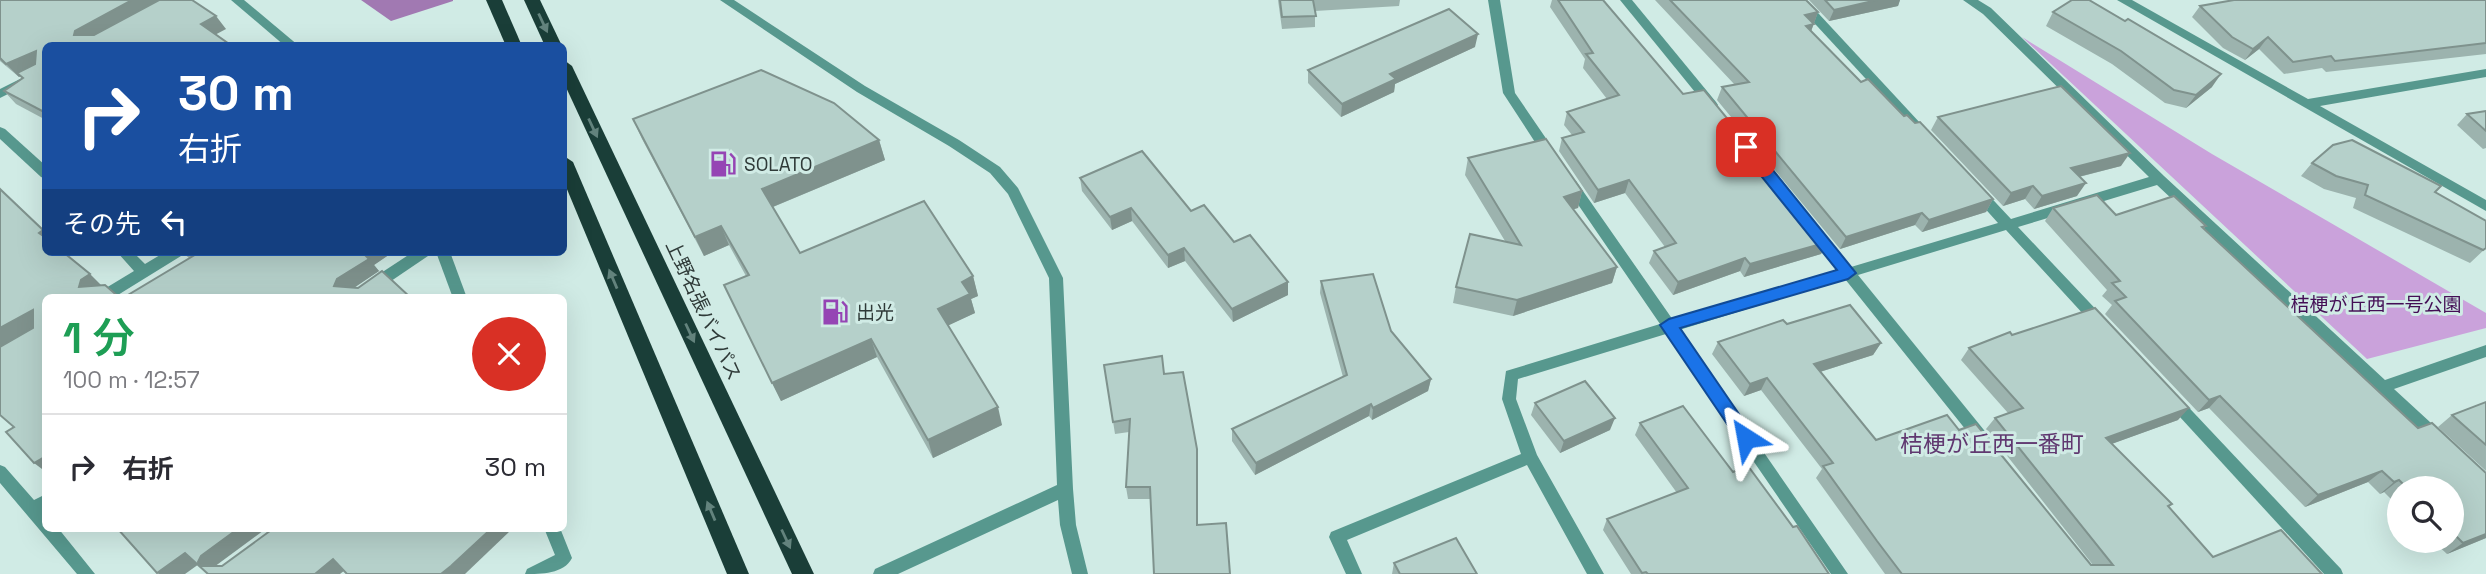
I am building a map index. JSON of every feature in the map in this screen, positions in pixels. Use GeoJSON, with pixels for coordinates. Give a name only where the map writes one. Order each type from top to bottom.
{"type":"FeatureCollection","features":[{"type":"Feature","properties":{"kind":"highway"},"geometry":{"type":"LineString","coordinates":[[494,0],[512,42]]}},
{"type":"Feature","properties":{"kind":"highway"},"geometry":{"type":"LineString","coordinates":[[533,0],[552,42]]}},
{"type":"Feature","properties":{"kind":"highway","name":"上野名張バイパス"},"geometry":{"type":"LineString","coordinates":[[567,72],[803,574]]}},
{"type":"Feature","properties":{"kind":"highway"},"geometry":{"type":"LineString","coordinates":[[567,169],[738,574]]}},
{"type":"Feature","properties":{"kind":"street"},"geometry":{"type":"LineString","coordinates":[[237,0],[288,42]]}},
{"type":"Feature","properties":{"kind":"street"},"geometry":{"type":"LineString","coordinates":[[726,0],[861,89],[964,149],[995,170],[1013,191],[1056,278],[1065,489],[1068,525],[1080,574]]}},
{"type":"Feature","properties":{"kind":"street"},"geometry":{"type":"LineString","coordinates":[[1494,0],[1509,93],[1516,105],[1840,574]]}},
{"type":"Feature","properties":{"kind":"street"},"geometry":{"type":"LineString","coordinates":[[1626,0],[1720,115]]}},
{"type":"Feature","properties":{"kind":"street"},"geometry":{"type":"LineString","coordinates":[[1799,0],[1923,133]]}},
{"type":"Feature","properties":{"kind":"street"},"geometry":{"type":"LineString","coordinates":[[1969,0],[1987,11],[2159,179],[2448,449]]}},
{"type":"Feature","properties":{"kind":"street"},"geometry":{"type":"LineString","coordinates":[[2123,0],[2486,206]]}},
{"type":"Feature","properties":{"kind":"street"},"geometry":{"type":"LineString","coordinates":[[0,94],[42,72]]}},
{"type":"Feature","properties":{"kind":"street"},"geometry":{"type":"LineString","coordinates":[[2306,104],[2486,73]]}},
{"type":"Feature","properties":{"kind":"street"},"geometry":{"type":"LineString","coordinates":[[0,132],[42,170]]}},
{"type":"Feature","properties":{"kind":"street"},"geometry":{"type":"LineString","coordinates":[[1596,574],[1530,457],[1509,399],[1511,375],[1669,325],[2159,179]]}},
{"type":"Feature","properties":{"kind":"street"},"geometry":{"type":"LineString","coordinates":[[1970,184],[2111,335]]}},
{"type":"Feature","properties":{"kind":"street"},"geometry":{"type":"LineString","coordinates":[[1806,220],[1996,456]]}},
{"type":"Feature","properties":{"kind":"street"},"geometry":{"type":"LineString","coordinates":[[128,256],[143,271]]}},
{"type":"Feature","properties":{"kind":"street"},"geometry":{"type":"LineString","coordinates":[[107,294],[169,256]]}},
{"type":"Feature","properties":{"kind":"street"},"geometry":{"type":"LineString","coordinates":[[360,294],[417,256]]}},
{"type":"Feature","properties":{"kind":"street"},"geometry":{"type":"LineString","coordinates":[[444,256],[459,294]]}},
{"type":"Feature","properties":{"kind":"street"},"geometry":{"type":"LineString","coordinates":[[2382,387],[2486,351]]}},
{"type":"Feature","properties":{"kind":"street"},"geometry":{"type":"LineString","coordinates":[[2158,385],[2335,574]]}},
{"type":"Feature","properties":{"kind":"street"},"geometry":{"type":"LineString","coordinates":[[1354,574],[1337,537],[1530,457]]}},
{"type":"Feature","properties":{"kind":"street"},"geometry":{"type":"LineString","coordinates":[[0,472],[39,505]]}},
{"type":"Feature","properties":{"kind":"street"},"geometry":{"type":"LineString","coordinates":[[881,574],[1065,489]]}},
{"type":"Feature","properties":{"kind":"street"},"geometry":{"type":"LineString","coordinates":[[51,532],[87,574]]}},
{"type":"Feature","properties":{"kind":"street"},"geometry":{"type":"LineString","coordinates":[[533,574],[564,558],[554,532]]}},
{"type":"Feature","properties":{"kind":"green space","name":"桔梗が丘西一号公園"},"geometry":{"type":"Polygon","coordinates":[[[2022,37],[2212,154],[2486,313],[2486,328],[2367,359],[2022,37]]]}},
{"type":"Feature","properties":{"kind":"shaded area"},"geometry":{"type":"Polygon","coordinates":[[[361,0],[453,0],[453,1],[391,21],[361,0]]]}},
{"type":"Feature","properties":{"kind":"building"},"geometry":{"type":"Polygon","coordinates":[[[0,0],[132,0],[75,31],[74,35],[94,35],[159,0],[192,0],[216,16],[201,24],[226,42],[42,42],[42,111],[4,91],[23,78],[17,73],[35,64],[36,51],[6,64],[0,58],[0,0]]]}},
{"type":"Feature","properties":{"kind":"building"},"geometry":{"type":"Polygon","coordinates":[[[1280,0],[1313,0],[1316,16],[1282,17],[1280,0]]]}},
{"type":"Feature","properties":{"kind":"building"},"geometry":{"type":"Polygon","coordinates":[[[1558,0],[1603,0],[1683,94],[1704,90],[1828,242],[1750,264],[1745,258],[1678,282],[1654,251],[1676,243],[1629,180],[1598,190],[1562,138],[1584,132],[1567,112],[1619,95],[1586,54],[1593,53],[1558,0]]]}},
{"type":"Feature","properties":{"kind":"building"},"geometry":{"type":"Polygon","coordinates":[[[1670,0],[1806,0],[1818,12],[1805,15],[1814,24],[1806,26],[1861,82],[1868,79],[1904,116],[1907,115],[1915,123],[1920,122],[1993,199],[1929,220],[1922,213],[1846,237],[1722,87],[1749,82],[1670,0]]]}},
{"type":"Feature","properties":{"kind":"building"},"geometry":{"type":"Polygon","coordinates":[[[1825,0],[1877,0],[1834,10],[1825,0]]]}},
{"type":"Feature","properties":{"kind":"building"},"geometry":{"type":"Polygon","coordinates":[[[2072,0],[2089,0],[2125,21],[2128,19],[2221,74],[2196,95],[2174,90],[2121,51],[2053,12],[2072,0]]]}},
{"type":"Feature","properties":{"kind":"building"},"geometry":{"type":"Polygon","coordinates":[[[2234,0],[2486,0],[2486,43],[2335,61],[2331,56],[2293,62],[2268,37],[2253,49],[2232,37],[2200,6],[2234,0]]]}},
{"type":"Feature","properties":{"kind":"building"},"geometry":{"type":"Polygon","coordinates":[[[1449,9],[1478,34],[1390,74],[1396,79],[1342,104],[1308,70],[1449,9]]]}},
{"type":"Feature","properties":{"kind":"building"},"geometry":{"type":"Polygon","coordinates":[[[761,70],[834,103],[879,140],[762,189],[800,253],[924,201],[973,276],[962,282],[970,294],[938,309],[998,407],[928,440],[871,339],[772,383],[724,285],[749,275],[721,226],[695,237],[633,119],[761,70]]]}},
{"type":"Feature","properties":{"kind":"building"},"geometry":{"type":"Polygon","coordinates":[[[2061,86],[2130,153],[2071,168],[2086,183],[2042,196],[2033,186],[2011,193],[1938,117],[2061,86]]]}},
{"type":"Feature","properties":{"kind":"building"},"geometry":{"type":"Polygon","coordinates":[[[2486,111],[2486,131],[2467,114],[2486,111]]]}},
{"type":"Feature","properties":{"kind":"building"},"geometry":{"type":"Polygon","coordinates":[[[1546,139],[1582,191],[1564,197],[1617,267],[1517,300],[1456,287],[1470,234],[1521,245],[1468,158],[1546,139]]]}},
{"type":"Feature","properties":{"kind":"building"},"geometry":{"type":"Polygon","coordinates":[[[2352,140],[2441,186],[2435,192],[2486,221],[2486,248],[2483,250],[2365,195],[2368,185],[2336,176],[2312,163],[2333,145],[2352,140]]]}},
{"type":"Feature","properties":{"kind":"building"},"geometry":{"type":"Polygon","coordinates":[[[1142,151],[1191,211],[1204,205],[1234,242],[1250,235],[1288,282],[1232,309],[1184,248],[1168,255],[1131,208],[1110,217],[1080,178],[1142,151]]]}},
{"type":"Feature","properties":{"kind":"building"},"geometry":{"type":"Polygon","coordinates":[[[0,189],[42,229],[39,233],[42,235],[42,256],[68,256],[90,274],[81,280],[79,287],[105,285],[115,294],[42,294],[42,458],[34,463],[6,432],[14,427],[0,415],[0,347],[33,328],[33,310],[0,328],[0,189]]]}},
{"type":"Feature","properties":{"kind":"building"},"geometry":{"type":"Polygon","coordinates":[[[2097,195],[2116,215],[2174,196],[2206,226],[2202,227],[2418,428],[2432,423],[2486,473],[2486,534],[2464,543],[2464,476],[2387,476],[2382,471],[2318,495],[2220,396],[2209,400],[2115,301],[2126,297],[2112,283],[2120,281],[2053,208],[2097,195]]]}},
{"type":"Feature","properties":{"kind":"building"},"geometry":{"type":"Polygon","coordinates":[[[193,256],[366,256],[369,259],[337,279],[334,286],[358,288],[382,271],[407,294],[130,294],[193,256]]]}},
{"type":"Feature","properties":{"kind":"building"},"geometry":{"type":"Polygon","coordinates":[[[1373,274],[1391,331],[1431,379],[1373,408],[1371,404],[1256,463],[1232,429],[1347,375],[1321,281],[1373,274]]]}},
{"type":"Feature","properties":{"kind":"building"},"geometry":{"type":"Polygon","coordinates":[[[1850,305],[1881,343],[1814,364],[1876,440],[1947,415],[1959,430],[1976,424],[2091,565],[2113,565],[1995,418],[2023,408],[1969,348],[2010,332],[2012,335],[2095,308],[2189,408],[2106,438],[2172,504],[2168,506],[2213,557],[2281,530],[2322,574],[1902,574],[1823,466],[1833,463],[1767,378],[1750,384],[1718,342],[1783,320],[1787,324],[1850,305]]]}},
{"type":"Feature","properties":{"kind":"building"},"geometry":{"type":"Polygon","coordinates":[[[1162,356],[1164,374],[1183,372],[1197,449],[1197,525],[1226,523],[1230,574],[1154,574],[1150,487],[1126,487],[1130,419],[1113,422],[1104,365],[1162,356]]]}},
{"type":"Feature","properties":{"kind":"building"},"geometry":{"type":"Polygon","coordinates":[[[1585,381],[1615,418],[1564,441],[1535,403],[1585,381]]]}},
{"type":"Feature","properties":{"kind":"building"},"geometry":{"type":"Polygon","coordinates":[[[2486,402],[2486,445],[2452,415],[2486,402]]]}},
{"type":"Feature","properties":{"kind":"building"},"geometry":{"type":"Polygon","coordinates":[[[1683,406],[1733,472],[1748,466],[1793,527],[1797,526],[1829,574],[1642,573],[1607,519],[1688,488],[1640,423],[1683,406]]]}},
{"type":"Feature","properties":{"kind":"building"},"geometry":{"type":"Polygon","coordinates":[[[121,532],[234,532],[201,556],[198,562],[200,566],[222,566],[269,532],[488,532],[441,574],[347,574],[333,559],[315,574],[208,574],[185,553],[157,573],[121,532]]]}},
{"type":"Feature","properties":{"kind":"building"},"geometry":{"type":"Polygon","coordinates":[[[1456,538],[1477,574],[1400,574],[1394,563],[1456,538]]]}},
{"type":"Feature","properties":{"kind":"place","name":"SOLATO"},"geometry":{"type":"Point","coordinates":[723,164]}},
{"type":"Feature","properties":{"kind":"place","name":"出光"},"geometry":{"type":"Point","coordinates":[835,312]}},
{"type":"Feature","properties":{"kind":"district","name":"桔梗が丘西一番町"},"geometry":{"type":"Point","coordinates":[1992,444]}},
{"type":"Feature","properties":{"kind":"route"},"geometry":{"type":"LineString","coordinates":[[1746,147],[1848,273],[1669,325],[1746,438]]}}]}
